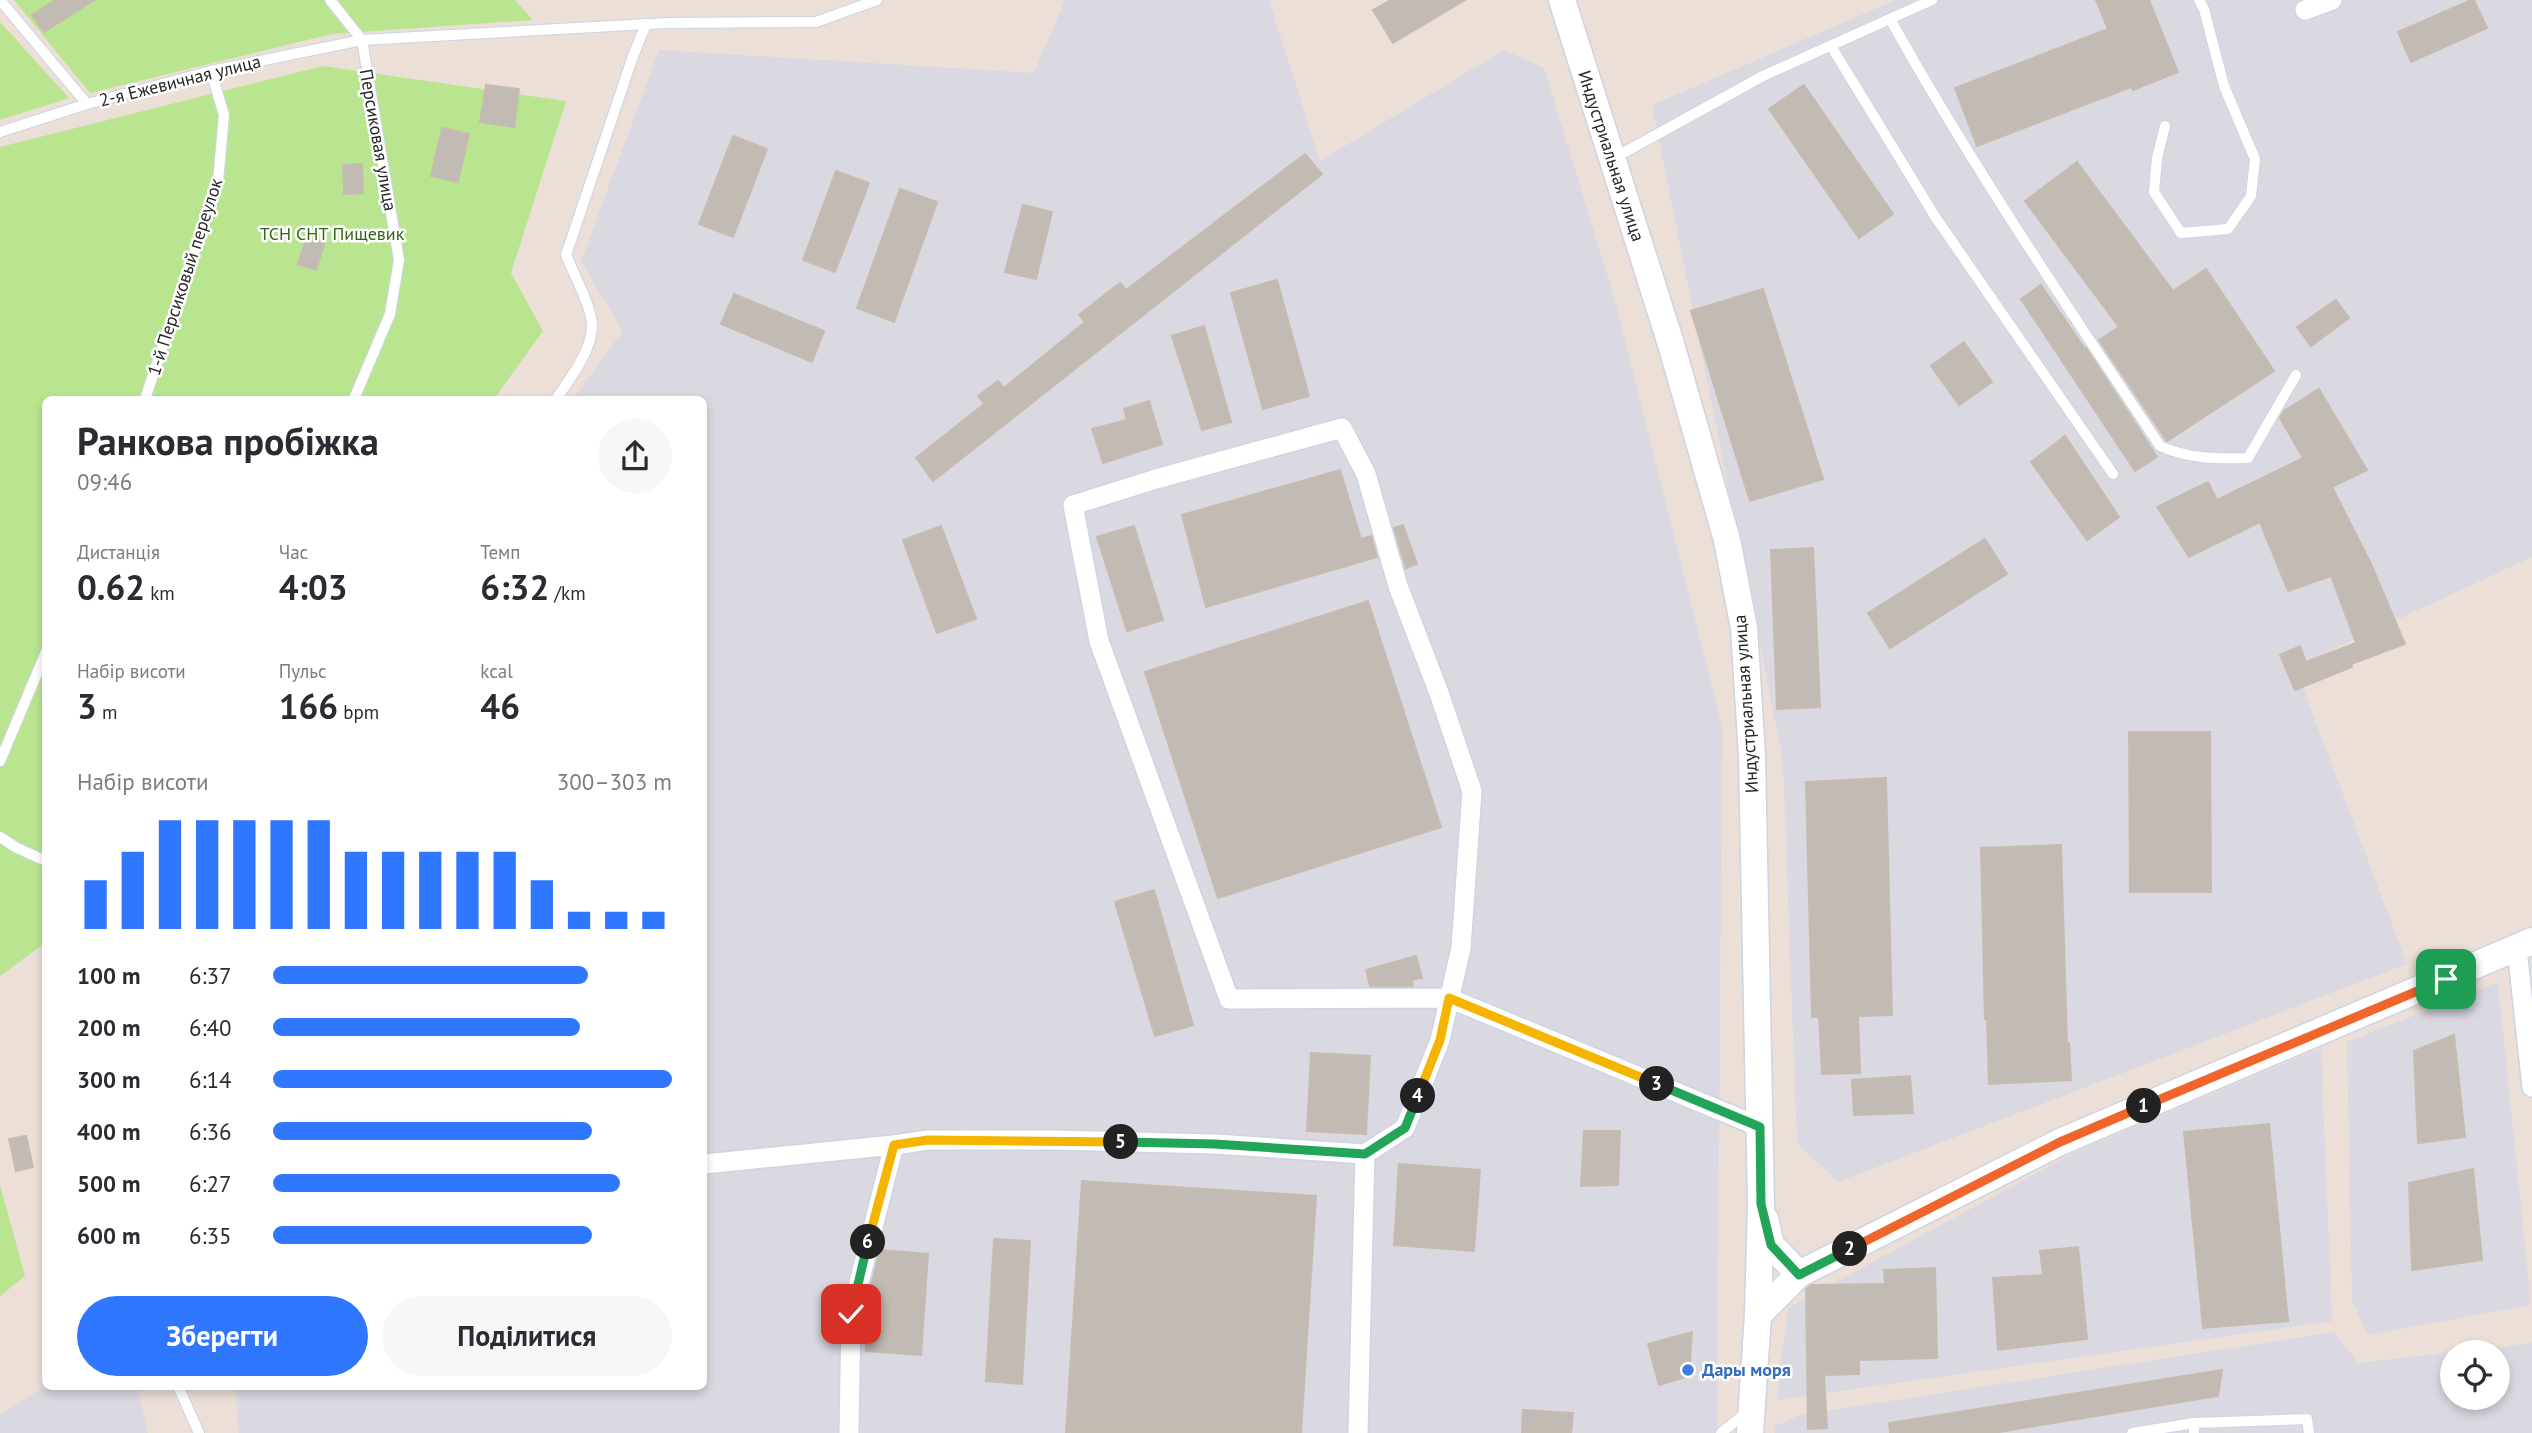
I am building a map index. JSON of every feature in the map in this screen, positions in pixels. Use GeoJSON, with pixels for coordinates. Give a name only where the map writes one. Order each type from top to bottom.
{"type":"FeatureCollection","features":[{"type":"Feature","properties":{"kind":"main road","name":"Индустриальная улица"},"geometry":{"type":"LineString","coordinates":[[1562,0],[1671,344],[1724,527],[1744,628],[1752,756],[1761,1204],[1758,1315],[1751,1421]]}},
{"type":"Feature","properties":{"kind":"main road"},"geometry":{"type":"LineString","coordinates":[[1758,1315],[1799,1275],[2060,1142],[2524,945]]}},
{"type":"Feature","properties":{"kind":"main road"},"geometry":{"type":"LineString","coordinates":[[1761,1204],[1771,1245],[1799,1275]]}},
{"type":"Feature","properties":{"kind":"street"},"geometry":{"type":"LineString","coordinates":[[2305,10],[2332,0]]}},
{"type":"Feature","properties":{"kind":"street"},"geometry":{"type":"LineString","coordinates":[[707,1164],[928,1140],[1215,1144],[1365,1154],[1405,1128],[1440,1040],[1449,998],[1461,948],[1472,791],[1439,693],[1398,586],[1366,474],[1342,428],[1156,478],[1073,505],[1099,641],[1229,999],[1449,998],[1760,1127]]}},
{"type":"Feature","properties":{"kind":"street"},"geometry":{"type":"LineString","coordinates":[[2524,945],[2532,1087]]}},
{"type":"Feature","properties":{"kind":"street"},"geometry":{"type":"LineString","coordinates":[[849,1433],[851,1314],[894,1145]]}},
{"type":"Feature","properties":{"kind":"street"},"geometry":{"type":"LineString","coordinates":[[1358,1433],[1365,1154]]}},
{"type":"Feature","properties":{"kind":"lane"},"geometry":{"type":"LineString","coordinates":[[0,0],[88,104]]}},
{"type":"Feature","properties":{"kind":"lane"},"geometry":{"type":"LineString","coordinates":[[330,0],[362,40]]}},
{"type":"Feature","properties":{"kind":"lane","name":"2-я Ежевичная улица"},"geometry":{"type":"LineString","coordinates":[[0,132],[88,104],[211,71],[362,40],[646,24],[816,22],[877,0]]}},
{"type":"Feature","properties":{"kind":"lane"},"geometry":{"type":"LineString","coordinates":[[1611,160],[1763,76],[1932,0]]}},
{"type":"Feature","properties":{"kind":"lane"},"geometry":{"type":"LineString","coordinates":[[2165,126],[2157,159],[2154,192],[2181,233],[2228,229],[2251,196],[2255,159],[2224,86],[2204,9],[2199,0]]}},
{"type":"Feature","properties":{"kind":"lane"},"geometry":{"type":"LineString","coordinates":[[1890,19],[1966,149],[2160,446],[2174,452],[2208,459],[2248,458],[2296,375]]}},
{"type":"Feature","properties":{"kind":"lane"},"geometry":{"type":"LineString","coordinates":[[558,396],[582,360],[592,326],[586,302],[566,255],[646,24]]}},
{"type":"Feature","properties":{"kind":"lane","name":"Персиковая улица"},"geometry":{"type":"LineString","coordinates":[[355,396],[390,314],[399,260],[362,40]]}},
{"type":"Feature","properties":{"kind":"lane"},"geometry":{"type":"LineString","coordinates":[[1831,46],[1936,218],[2113,474]]}},
{"type":"Feature","properties":{"kind":"lane","name":"1-й Персиковый переулок"},"geometry":{"type":"LineString","coordinates":[[146,396],[219,181],[223,115],[211,71]]}},
{"type":"Feature","properties":{"kind":"lane"},"geometry":{"type":"LineString","coordinates":[[0,761],[42,661]]}},
{"type":"Feature","properties":{"kind":"lane"},"geometry":{"type":"LineString","coordinates":[[0,837],[42,859]]}},
{"type":"Feature","properties":{"kind":"lane"},"geometry":{"type":"LineString","coordinates":[[180,1390],[199,1433]]}},
{"type":"Feature","properties":{"kind":"lane"},"geometry":{"type":"LineString","coordinates":[[2132,1433],[2307,1419],[2309,1433]]}},
{"type":"Feature","properties":{"kind":"lane"},"geometry":{"type":"LineString","coordinates":[[1721,1433],[1751,1421]]}},
{"type":"Feature","properties":{"kind":"shaded area"},"geometry":{"type":"Polygon","coordinates":[[[1065,0],[1269,0],[1320,161],[1504,50],[1544,68],[1614,297],[1722,726],[1717,1433],[239,1433],[235,1390],[707,1390],[707,396],[575,396],[623,331],[581,262],[659,50],[1034,73],[1065,0]]]}},
{"type":"Feature","properties":{"kind":"shaded area"},"geometry":{"type":"Polygon","coordinates":[[[1896,0],[2532,0],[2532,557],[2295,667],[2407,964],[1838,1182],[1797,1143],[1783,760],[1652,105],[1896,0]]]}},
{"type":"Feature","properties":{"kind":"shaded area"},"geometry":{"type":"Polygon","coordinates":[[[2498,982],[2531,1305],[2368,1335],[2352,1300],[2347,1042],[2498,982]]]}},
{"type":"Feature","properties":{"kind":"shaded area"},"geometry":{"type":"Polygon","coordinates":[[[2321,1048],[2332,1321],[1777,1400],[1788,1308],[2081,1149],[2321,1048]]]}},
{"type":"Feature","properties":{"kind":"shaded area"},"geometry":{"type":"Polygon","coordinates":[[[2334,1332],[2358,1363],[2440,1354],[2440,1410],[2510,1410],[2510,1346],[2532,1343],[2532,1433],[1775,1433],[1775,1426],[1800,1415],[2334,1332]]]}},
{"type":"Feature","properties":{"kind":"shaded area"},"geometry":{"type":"Polygon","coordinates":[[[42,1389],[138,1390],[148,1433],[0,1433],[0,1414],[42,1389]]]}},
{"type":"Feature","properties":{"kind":"green space"},"geometry":{"type":"Polygon","coordinates":[[[14,0],[515,0],[533,20],[332,34],[90,93],[14,0]]]}},
{"type":"Feature","properties":{"kind":"green space"},"geometry":{"type":"Polygon","coordinates":[[[0,22],[69,98],[0,120],[0,22]]]}},
{"type":"Feature","properties":{"kind":"green space","name":"ТСН СНТ Пищевик"},"geometry":{"type":"Polygon","coordinates":[[[323,66],[566,101],[511,273],[543,331],[496,396],[42,396],[42,945],[0,976],[0,147],[323,66]]]}},
{"type":"Feature","properties":{"kind":"green space"},"geometry":{"type":"Polygon","coordinates":[[[0,1185],[25,1276],[0,1296],[0,1185]]]}},
{"type":"Feature","properties":{"kind":"building"},"geometry":{"type":"Polygon","coordinates":[[[55,0],[94,0],[44,32],[32,15],[55,0]]]}},
{"type":"Feature","properties":{"kind":"building"},"geometry":{"type":"Polygon","coordinates":[[[1391,0],[1465,0],[1393,43],[1373,10],[1391,0]]]}},
{"type":"Feature","properties":{"kind":"building"},"geometry":{"type":"Polygon","coordinates":[[[2096,0],[2149,0],[2178,72],[2133,90],[2131,87],[1977,146],[1955,88],[2108,29],[2096,0]]]}},
{"type":"Feature","properties":{"kind":"building"},"geometry":{"type":"Polygon","coordinates":[[[2474,0],[2487,28],[2411,62],[2398,32],[2474,0]]]}},
{"type":"Feature","properties":{"kind":"building"},"geometry":{"type":"Polygon","coordinates":[[[486,85],[519,89],[514,127],[480,122],[486,85]]]}},
{"type":"Feature","properties":{"kind":"building"},"geometry":{"type":"Polygon","coordinates":[[[1804,85],[1893,214],[1859,238],[1769,109],[1804,85]]]}},
{"type":"Feature","properties":{"kind":"building"},"geometry":{"type":"Polygon","coordinates":[[[442,128],[469,134],[458,182],[431,176],[442,128]]]}},
{"type":"Feature","properties":{"kind":"building"},"geometry":{"type":"Polygon","coordinates":[[[733,136],[767,149],[733,237],[699,224],[733,136]]]}},
{"type":"Feature","properties":{"kind":"building"},"geometry":{"type":"Polygon","coordinates":[[[1305,154],[1322,174],[933,481],[916,458],[984,404],[978,396],[998,381],[1004,388],[1085,322],[1079,315],[1120,283],[1126,290],[1305,154]]]}},
{"type":"Feature","properties":{"kind":"building"},"geometry":{"type":"Polygon","coordinates":[[[2077,162],[2173,291],[2206,269],[2274,371],[2167,441],[2099,340],[2119,327],[2025,201],[2077,162]]]}},
{"type":"Feature","properties":{"kind":"building"},"geometry":{"type":"Polygon","coordinates":[[[362,164],[363,193],[344,194],[343,165],[362,164]]]}},
{"type":"Feature","properties":{"kind":"building"},"geometry":{"type":"Polygon","coordinates":[[[836,171],[869,183],[835,272],[803,260],[836,171]]]}},
{"type":"Feature","properties":{"kind":"building"},"geometry":{"type":"Polygon","coordinates":[[[900,189],[937,202],[894,322],[857,308],[900,189]]]}},
{"type":"Feature","properties":{"kind":"building"},"geometry":{"type":"Polygon","coordinates":[[[1023,205],[1052,212],[1036,279],[1005,272],[1023,205]]]}},
{"type":"Feature","properties":{"kind":"building"},"geometry":{"type":"Polygon","coordinates":[[[307,236],[325,242],[316,270],[298,264],[307,236]]]}},
{"type":"Feature","properties":{"kind":"building"},"geometry":{"type":"Polygon","coordinates":[[[1277,280],[1309,396],[1263,409],[1231,293],[1277,280]]]}},
{"type":"Feature","properties":{"kind":"building"},"geometry":{"type":"Polygon","coordinates":[[[2041,285],[2157,457],[2135,471],[2021,299],[2041,285]]]}},
{"type":"Feature","properties":{"kind":"building"},"geometry":{"type":"Polygon","coordinates":[[[1763,289],[1823,479],[1750,501],[1691,311],[1763,289]]]}},
{"type":"Feature","properties":{"kind":"building"},"geometry":{"type":"Polygon","coordinates":[[[734,294],[824,331],[812,362],[721,324],[734,294]]]}},
{"type":"Feature","properties":{"kind":"building"},"geometry":{"type":"Polygon","coordinates":[[[2336,300],[2349,318],[2311,346],[2297,327],[2336,300]]]}},
{"type":"Feature","properties":{"kind":"building"},"geometry":{"type":"Polygon","coordinates":[[[1204,326],[1231,422],[1202,430],[1172,336],[1204,326]]]}},
{"type":"Feature","properties":{"kind":"building"},"geometry":{"type":"Polygon","coordinates":[[[1964,342],[1992,382],[1959,405],[1931,366],[1964,342]]]}},
{"type":"Feature","properties":{"kind":"building"},"geometry":{"type":"Polygon","coordinates":[[[2319,389],[2367,470],[2332,487],[2371,564],[2405,644],[2351,664],[2352,667],[2295,690],[2280,655],[2300,646],[2306,662],[2356,643],[2331,576],[2288,591],[2260,522],[2189,557],[2157,507],[2208,482],[2217,500],[2303,458],[2280,418],[2284,411],[2319,389]]]}},
{"type":"Feature","properties":{"kind":"building"},"geometry":{"type":"Polygon","coordinates":[[[1149,401],[1162,444],[1103,463],[1092,429],[1127,420],[1124,409],[1149,401]]]}},
{"type":"Feature","properties":{"kind":"building"},"geometry":{"type":"Polygon","coordinates":[[[2065,436],[2119,517],[2087,540],[2031,462],[2065,436]]]}},
{"type":"Feature","properties":{"kind":"building"},"geometry":{"type":"Polygon","coordinates":[[[1340,470],[1361,539],[1371,536],[1377,557],[1206,607],[1182,515],[1340,470]]]}},
{"type":"Feature","properties":{"kind":"building"},"geometry":{"type":"Polygon","coordinates":[[[1403,525],[1417,564],[1406,568],[1394,528],[1403,525]]]}},
{"type":"Feature","properties":{"kind":"building"},"geometry":{"type":"Polygon","coordinates":[[[941,526],[976,619],[937,633],[903,540],[941,526]]]}},
{"type":"Feature","properties":{"kind":"building"},"geometry":{"type":"Polygon","coordinates":[[[1134,526],[1163,620],[1127,631],[1097,537],[1134,526]]]}},
{"type":"Feature","properties":{"kind":"building"},"geometry":{"type":"Polygon","coordinates":[[[1985,539],[2007,574],[1890,648],[1868,613],[1985,539]]]}},
{"type":"Feature","properties":{"kind":"building"},"geometry":{"type":"Polygon","coordinates":[[[1813,548],[1820,707],[1777,709],[1771,550],[1813,548]]]}},
{"type":"Feature","properties":{"kind":"building"},"geometry":{"type":"Polygon","coordinates":[[[1368,601],[1441,827],[1218,898],[1145,672],[1368,601]]]}},
{"type":"Feature","properties":{"kind":"building"},"geometry":{"type":"Polygon","coordinates":[[[2129,732],[2210,732],[2211,892],[2130,892],[2129,732]]]}},
{"type":"Feature","properties":{"kind":"building"},"geometry":{"type":"Polygon","coordinates":[[[1886,778],[1892,1015],[1858,1016],[1860,1073],[1822,1074],[1819,1017],[1812,1017],[1806,782],[1886,778]]]}},
{"type":"Feature","properties":{"kind":"building"},"geometry":{"type":"Polygon","coordinates":[[[2061,845],[2067,1043],[2071,1080],[1989,1084],[1981,848],[2061,845]]]}},
{"type":"Feature","properties":{"kind":"building"},"geometry":{"type":"Polygon","coordinates":[[[1154,890],[1193,1025],[1155,1036],[1115,902],[1154,890]]]}},
{"type":"Feature","properties":{"kind":"building"},"geometry":{"type":"Polygon","coordinates":[[[1416,956],[1422,978],[1412,980],[1413,986],[1370,986],[1366,970],[1416,956]]]}},
{"type":"Feature","properties":{"kind":"building"},"geometry":{"type":"Polygon","coordinates":[[[2454,1035],[2465,1137],[2418,1143],[2414,1051],[2454,1035]]]}},
{"type":"Feature","properties":{"kind":"building"},"geometry":{"type":"Polygon","coordinates":[[[1311,1053],[1370,1056],[1366,1134],[1307,1131],[1311,1053]]]}},
{"type":"Feature","properties":{"kind":"building"},"geometry":{"type":"Polygon","coordinates":[[[1910,1076],[1913,1113],[1854,1115],[1852,1080],[1910,1076]]]}},
{"type":"Feature","properties":{"kind":"building"},"geometry":{"type":"Polygon","coordinates":[[[2269,1124],[2288,1321],[2203,1328],[2184,1132],[2269,1124]]]}},
{"type":"Feature","properties":{"kind":"building"},"geometry":{"type":"Polygon","coordinates":[[[1584,1131],[1620,1131],[1618,1185],[1581,1186],[1584,1131]]]}},
{"type":"Feature","properties":{"kind":"building"},"geometry":{"type":"Polygon","coordinates":[[[26,1136],[33,1167],[16,1171],[9,1139],[26,1136]]]}},
{"type":"Feature","properties":{"kind":"building"},"geometry":{"type":"Polygon","coordinates":[[[1399,1164],[1480,1170],[1474,1251],[1394,1245],[1399,1164]]]}},
{"type":"Feature","properties":{"kind":"building"},"geometry":{"type":"Polygon","coordinates":[[[2473,1169],[2482,1260],[2412,1270],[2409,1183],[2473,1169]]]}},
{"type":"Feature","properties":{"kind":"building"},"geometry":{"type":"Polygon","coordinates":[[[1082,1181],[1316,1196],[1301,1433],[1066,1433],[1082,1181]]]}},
{"type":"Feature","properties":{"kind":"building"},"geometry":{"type":"Polygon","coordinates":[[[994,1239],[1030,1241],[1022,1384],[986,1381],[994,1239]]]}},
{"type":"Feature","properties":{"kind":"building"},"geometry":{"type":"Polygon","coordinates":[[[2078,1247],[2087,1339],[1998,1350],[1993,1278],[2043,1275],[2040,1251],[2078,1247]]]}},
{"type":"Feature","properties":{"kind":"building"},"geometry":{"type":"Polygon","coordinates":[[[880,1250],[928,1254],[921,1355],[866,1351],[871,1286],[880,1250]]]}},
{"type":"Feature","properties":{"kind":"building"},"geometry":{"type":"Polygon","coordinates":[[[1935,1268],[1937,1358],[1859,1360],[1859,1374],[1824,1375],[1827,1428],[1808,1429],[1806,1289],[1811,1285],[1885,1284],[1884,1270],[1935,1268]]]}},
{"type":"Feature","properties":{"kind":"building"},"geometry":{"type":"Polygon","coordinates":[[[1692,1332],[1689,1376],[1659,1385],[1648,1344],[1692,1332]]]}},
{"type":"Feature","properties":{"kind":"building"},"geometry":{"type":"Polygon","coordinates":[[[2222,1370],[2218,1396],[1993,1433],[1890,1433],[1889,1423],[2222,1370]]]}},
{"type":"Feature","properties":{"kind":"building"},"geometry":{"type":"Polygon","coordinates":[[[1523,1410],[1573,1413],[1571,1433],[1522,1433],[1523,1410]]]}},
{"type":"Feature","properties":{"kind":"place","name":"Дары моря"},"geometry":{"type":"Point","coordinates":[1688,1370]}},
{"type":"Feature","properties":{"kind":"route"},"geometry":{"type":"LineString","coordinates":[[851,1314],[894,1145],[928,1140],[1054,1140],[1215,1144],[1365,1154],[1405,1128],[1440,1040],[1449,998],[1760,1127],[1761,1204],[1771,1245],[1799,1275],[2060,1142],[2446,979]]}}]}
